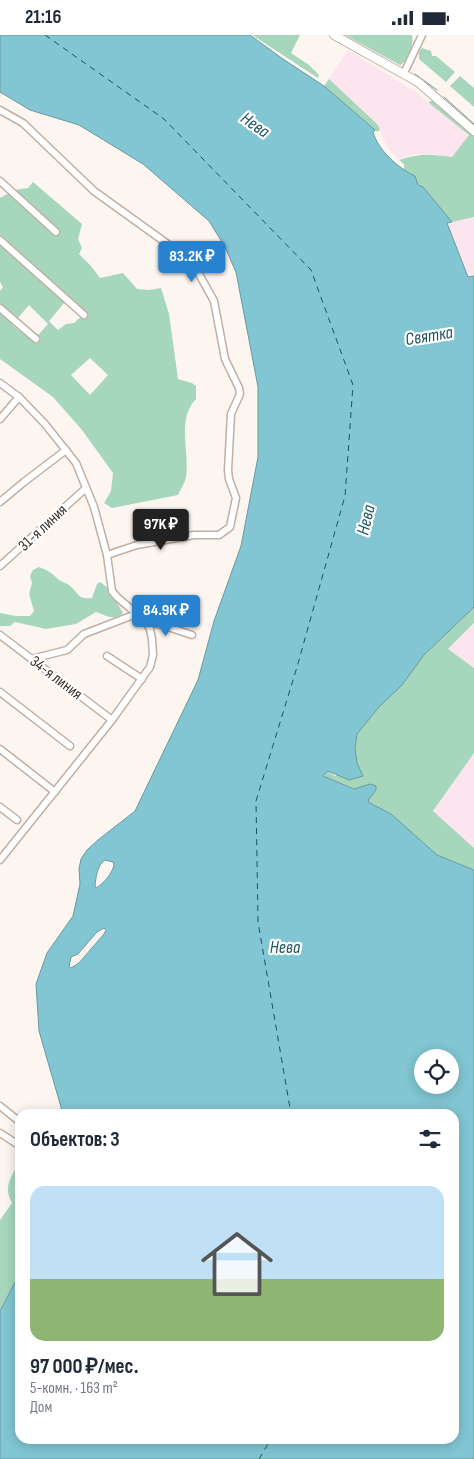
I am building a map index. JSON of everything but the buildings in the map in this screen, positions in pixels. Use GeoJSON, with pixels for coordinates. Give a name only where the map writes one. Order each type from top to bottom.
{"type":"FeatureCollection","features":[{"type":"Feature","properties":{"kind":"main road"},"geometry":{"type":"LineString","coordinates":[[334,35],[404,73],[431,92],[474,131]]}},
{"type":"Feature","properties":{"kind":"street"},"geometry":{"type":"LineString","coordinates":[[404,73],[422,35]]}},
{"type":"Feature","properties":{"kind":"street"},"geometry":{"type":"LineString","coordinates":[[0,111],[23,123],[94,191],[194,265],[214,301],[225,359],[239,388],[240,394],[231,414],[228,470],[229,479],[236,497],[230,527],[219,535],[194,535],[137,545],[107,555]]}},
{"type":"Feature","properties":{"kind":"street"},"geometry":{"type":"LineString","coordinates":[[0,181],[56,232]]}},
{"type":"Feature","properties":{"kind":"street"},"geometry":{"type":"LineString","coordinates":[[0,240],[84,315]]}},
{"type":"Feature","properties":{"kind":"street"},"geometry":{"type":"LineString","coordinates":[[0,308],[36,339]]}},
{"type":"Feature","properties":{"kind":"street"},"geometry":{"type":"LineString","coordinates":[[0,383],[18,397],[45,424],[76,463],[94,507],[107,555],[112,591],[145,621],[150,629],[153,655],[150,667],[112,720],[0,860]]}},
{"type":"Feature","properties":{"kind":"street"},"geometry":{"type":"LineString","coordinates":[[0,419],[18,397]]}},
{"type":"Feature","properties":{"kind":"street"},"geometry":{"type":"LineString","coordinates":[[0,503],[66,450]]}},
{"type":"Feature","properties":{"kind":"street","name":"31-я линия"},"geometry":{"type":"LineString","coordinates":[[0,566],[86,488]]}},
{"type":"Feature","properties":{"kind":"street"},"geometry":{"type":"LineString","coordinates":[[31,659],[67,650],[84,634],[136,614]]}},
{"type":"Feature","properties":{"kind":"street"},"geometry":{"type":"LineString","coordinates":[[145,621],[192,635]]}},
{"type":"Feature","properties":{"kind":"street","name":"34-я линия"},"geometry":{"type":"LineString","coordinates":[[0,635],[112,720]]}},
{"type":"Feature","properties":{"kind":"street"},"geometry":{"type":"LineString","coordinates":[[107,656],[142,679]]}},
{"type":"Feature","properties":{"kind":"street"},"geometry":{"type":"LineString","coordinates":[[0,692],[70,746]]}},
{"type":"Feature","properties":{"kind":"street"},"geometry":{"type":"LineString","coordinates":[[0,749],[55,792]]}},
{"type":"Feature","properties":{"kind":"street"},"geometry":{"type":"LineString","coordinates":[[0,807],[17,820]]}},
{"type":"Feature","properties":{"kind":"street"},"geometry":{"type":"LineString","coordinates":[[0,1106],[15,1117]]}},
{"type":"Feature","properties":{"kind":"street"},"geometry":{"type":"LineString","coordinates":[[0,1133],[15,1143]]}},
{"type":"Feature","properties":{"kind":"shaded area"},"geometry":{"type":"Polygon","coordinates":[[[348,50],[416,92],[469,135],[452,157],[416,154],[399,160],[386,145],[378,125],[329,79],[348,50]]]}},
{"type":"Feature","properties":{"kind":"shaded area"},"geometry":{"type":"Polygon","coordinates":[[[474,217],[474,276],[468,277],[447,223],[474,217]]]}},
{"type":"Feature","properties":{"kind":"shaded area"},"geometry":{"type":"Polygon","coordinates":[[[474,623],[474,668],[448,649],[474,623]]]}},
{"type":"Feature","properties":{"kind":"shaded area"},"geometry":{"type":"Polygon","coordinates":[[[474,753],[474,848],[433,811],[474,753]]]}},
{"type":"Feature","properties":{"kind":"green space"},"geometry":{"type":"Polygon","coordinates":[[[252,35],[300,35],[291,53],[309,65],[319,75],[318,78],[252,35]]]}},
{"type":"Feature","properties":{"kind":"green space"},"geometry":{"type":"Polygon","coordinates":[[[345,35],[412,35],[412,43],[408,56],[400,65],[345,35]]]}},
{"type":"Feature","properties":{"kind":"green space"},"geometry":{"type":"Polygon","coordinates":[[[422,48],[431,51],[432,56],[436,56],[455,72],[446,82],[419,59],[419,52],[422,48]]]}},
{"type":"Feature","properties":{"kind":"green space"},"geometry":{"type":"Polygon","coordinates":[[[460,76],[474,88],[474,107],[450,86],[460,76]]]}},
{"type":"Feature","properties":{"kind":"green space"},"geometry":{"type":"Polygon","coordinates":[[[329,79],[378,125],[380,130],[377,132],[324,86],[329,79]]]}},
{"type":"Feature","properties":{"kind":"green space"},"geometry":{"type":"Polygon","coordinates":[[[430,101],[435,101],[474,136],[474,217],[452,222],[423,187],[418,185],[415,176],[404,171],[404,164],[399,160],[426,155],[452,157],[469,135],[429,103],[430,101]]]}},
{"type":"Feature","properties":{"kind":"green space"},"geometry":{"type":"Polygon","coordinates":[[[33,182],[82,224],[78,239],[82,248],[79,254],[100,278],[123,273],[137,289],[161,288],[169,314],[178,379],[196,386],[196,399],[190,407],[185,426],[186,477],[178,495],[112,508],[104,503],[111,491],[113,473],[82,430],[53,397],[0,359],[0,291],[3,287],[0,282],[0,198],[14,190],[28,188],[33,182]],[[69,297],[49,321],[58,330],[66,324],[74,323],[85,313],[69,297]],[[29,305],[12,325],[33,341],[48,324],[29,305]],[[90,358],[71,375],[90,395],[108,375],[90,358]]]}},
{"type":"Feature","properties":{"kind":"green space"},"geometry":{"type":"Polygon","coordinates":[[[39,567],[69,585],[84,598],[92,598],[97,584],[100,582],[109,589],[123,613],[113,617],[96,612],[76,624],[46,629],[15,622],[10,626],[0,626],[0,613],[30,616],[34,611],[29,594],[32,583],[30,576],[33,570],[39,567]]]}},
{"type":"Feature","properties":{"kind":"green space"},"geometry":{"type":"Polygon","coordinates":[[[474,607],[474,623],[448,649],[474,668],[474,753],[433,811],[474,848],[474,870],[437,855],[391,814],[368,802],[376,790],[370,784],[355,789],[323,776],[328,771],[335,776],[357,763],[355,749],[357,734],[379,707],[402,684],[424,655],[474,607]]]}},
{"type":"Feature","properties":{"kind":"green space"},"geometry":{"type":"Polygon","coordinates":[[[15,1170],[15,1282],[0,1311],[0,1220],[12,1203],[8,1194],[8,1188],[15,1170]]]}},
{"type":"Feature","properties":{"kind":"water","name":"Нева"},"geometry":{"type":"Polygon","coordinates":[[[0,35],[250,35],[324,86],[375,130],[373,132],[384,152],[402,168],[415,176],[418,185],[423,187],[452,222],[447,223],[468,277],[474,276],[474,607],[424,655],[402,685],[379,707],[357,734],[355,749],[357,763],[363,776],[349,780],[328,771],[323,776],[354,789],[370,784],[376,786],[376,790],[368,802],[391,814],[437,855],[474,870],[474,1459],[0,1459],[0,1311],[15,1282],[15,1444],[459,1444],[459,1109],[62,1109],[39,1031],[36,984],[47,953],[73,916],[80,884],[79,869],[81,859],[87,850],[98,840],[135,811],[198,680],[214,621],[241,546],[258,457],[258,387],[236,272],[225,247],[209,221],[143,164],[79,125],[30,110],[0,92],[0,35]],[[105,860],[102,862],[97,871],[96,888],[107,878],[114,865],[113,862],[105,860]],[[104,928],[97,932],[78,954],[71,957],[69,967],[71,968],[79,963],[106,930],[104,928]]]}},
{"type":"Feature","properties":{"kind":"waterway"},"geometry":{"type":"LineString","coordinates":[[415,74],[437,90]]}},
{"type":"Feature","properties":{"kind":"waterway"},"geometry":{"type":"LineString","coordinates":[[444,97],[474,124]]}},
{"type":"Feature","properties":{"kind":"ferry route"},"geometry":{"type":"LineString","coordinates":[[45,35],[164,119],[311,270],[353,385],[345,496],[297,667],[256,801],[258,922],[290,1109]]}},
{"type":"Feature","properties":{"kind":"ferry route"},"geometry":{"type":"LineString","coordinates":[[259,1459],[268,1444]]}},
{"type":"Feature","properties":{"kind":"water label","name":"Святка"},"geometry":{"type":"Point","coordinates":[429,336]}}]}
